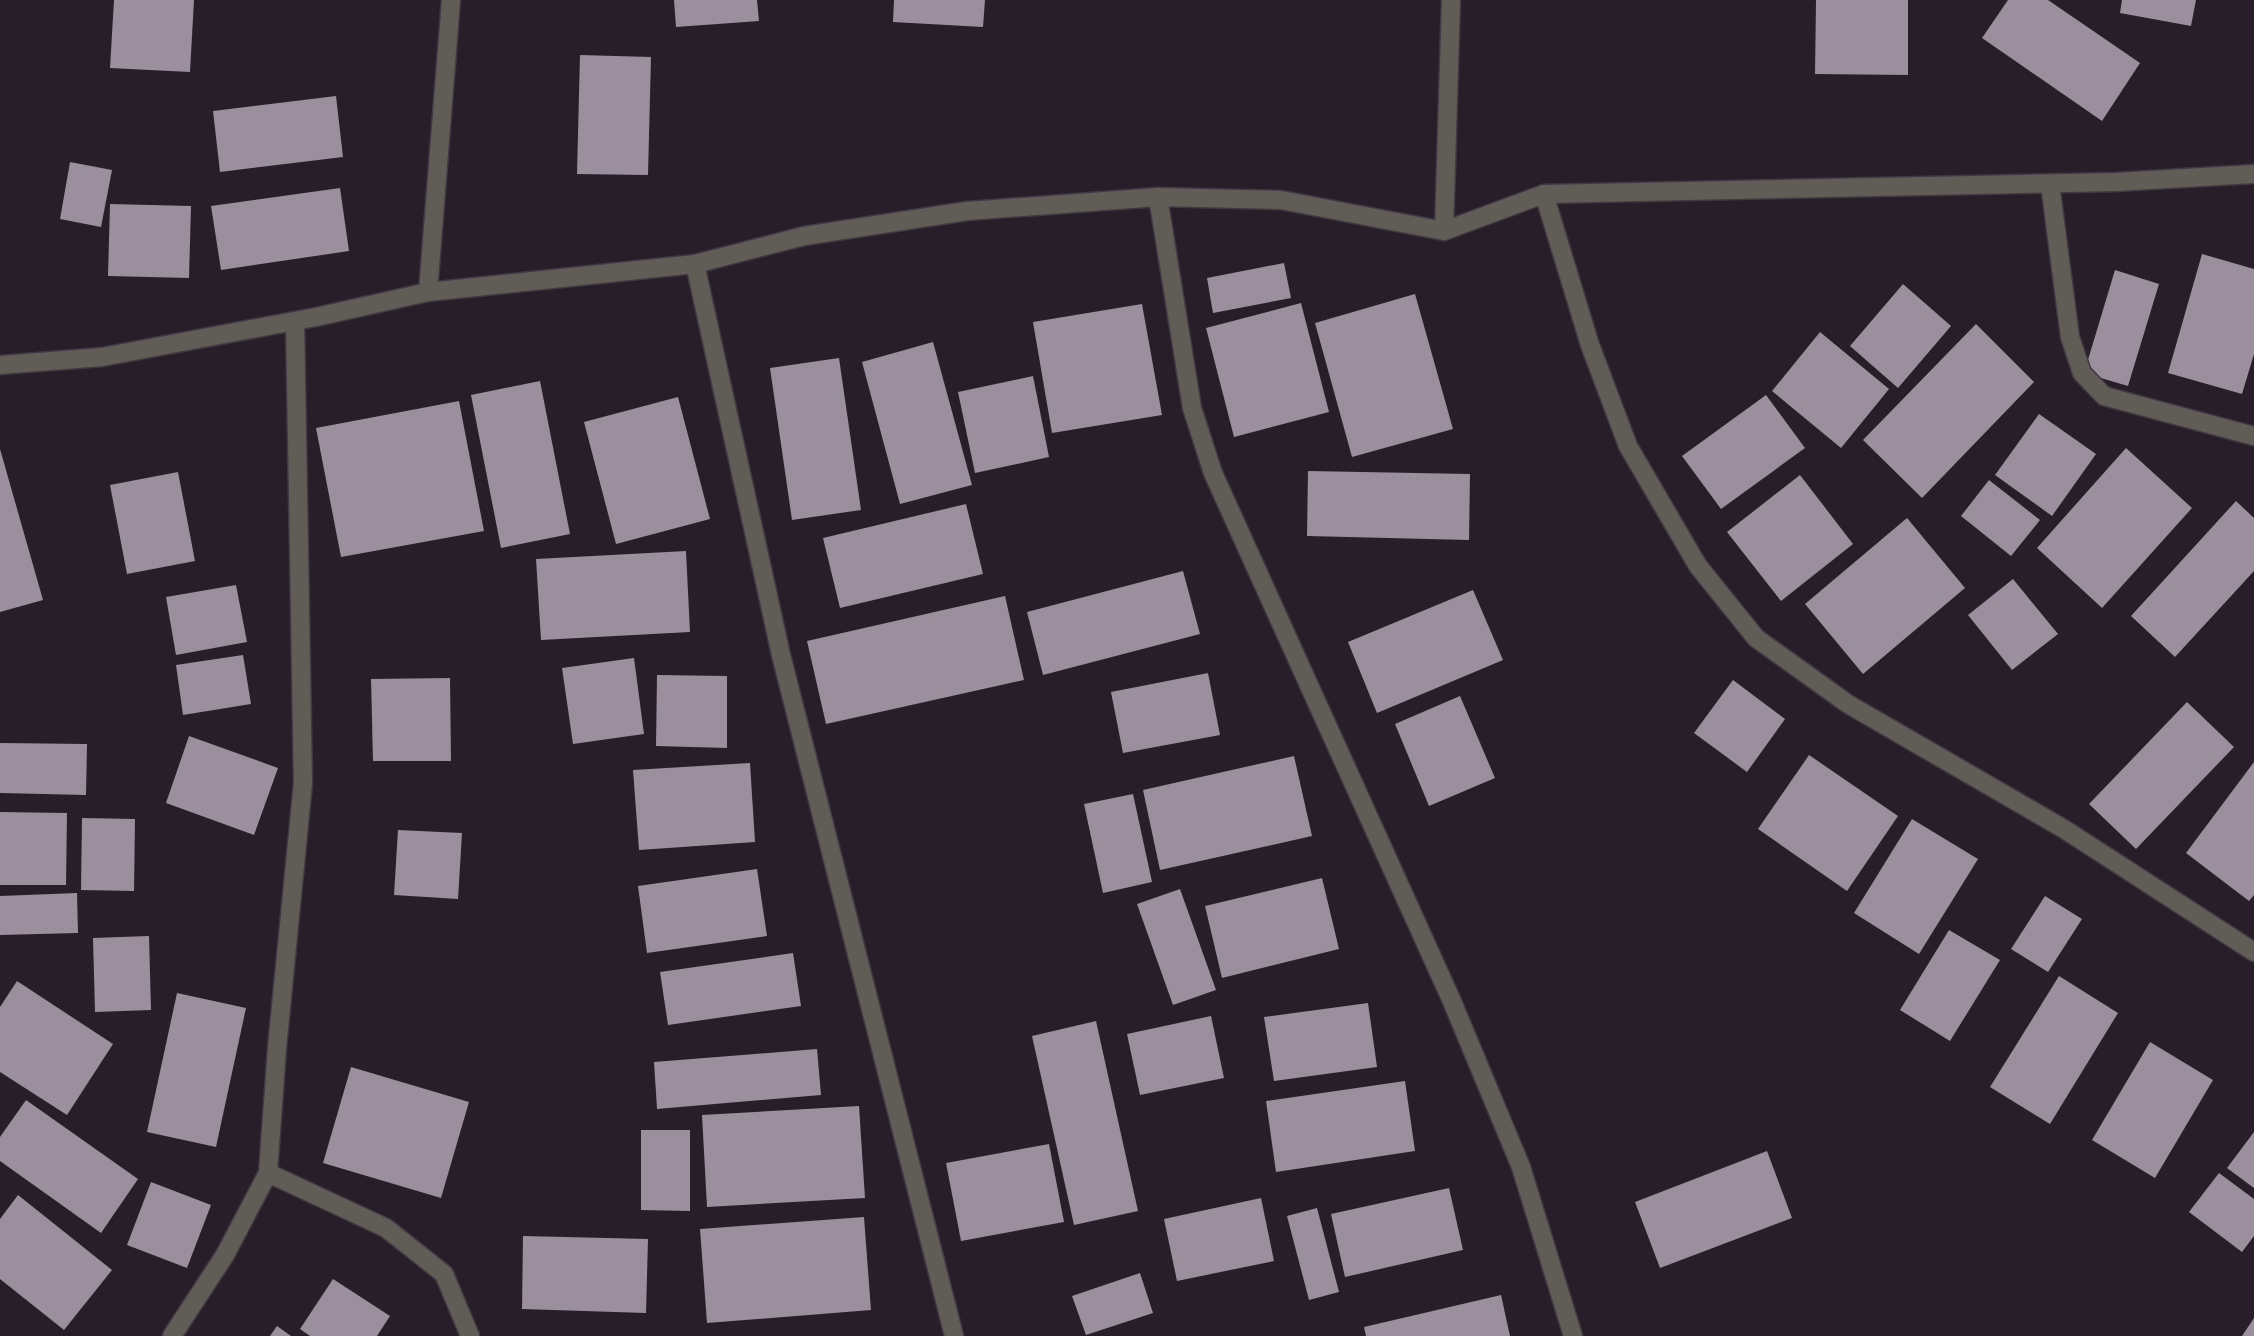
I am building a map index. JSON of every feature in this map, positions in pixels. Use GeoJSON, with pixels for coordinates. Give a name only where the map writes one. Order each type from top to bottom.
{"type":"FeatureCollection","features":[{"type":"Feature","properties":{"kind":"street"},"geometry":{"type":"LineString","coordinates":[[428,292],[451,0]]}},
{"type":"Feature","properties":{"kind":"street"},"geometry":{"type":"LineString","coordinates":[[1444,231],[1451,0]]}},
{"type":"Feature","properties":{"kind":"street"},"geometry":{"type":"LineString","coordinates":[[0,365],[102,357],[295,321],[428,292],[695,264],[804,236],[967,211],[1158,197],[1281,200],[1444,231],[1544,194],[2050,184],[2254,174]]}},
{"type":"Feature","properties":{"kind":"street"},"geometry":{"type":"LineString","coordinates":[[2050,184],[2070,337],[2082,373],[2104,396],[2254,436]]}},
{"type":"Feature","properties":{"kind":"street"},"geometry":{"type":"LineString","coordinates":[[1544,194],[1590,345],[1628,446],[1698,566],[1756,638],[1848,704],[2064,829],[2254,952]]}},
{"type":"Feature","properties":{"kind":"street"},"geometry":{"type":"LineString","coordinates":[[1158,197],[1192,408],[1213,472],[1451,999],[1521,1167],[1573,1336]]}},
{"type":"Feature","properties":{"kind":"street"},"geometry":{"type":"LineString","coordinates":[[695,264],[781,655],[954,1336]]}},
{"type":"Feature","properties":{"kind":"street"},"geometry":{"type":"LineString","coordinates":[[172,1336],[225,1255],[268,1173],[277,1048],[303,783],[295,321]]}},
{"type":"Feature","properties":{"kind":"street"},"geometry":{"type":"LineString","coordinates":[[268,1173],[386,1228],[444,1274],[470,1336]]}},
{"type":"Feature","properties":{"kind":"building"},"geometry":{"type":"Polygon","coordinates":[[[114,0],[194,0],[190,72],[110,68],[114,0]]]}},
{"type":"Feature","properties":{"kind":"building"},"geometry":{"type":"Polygon","coordinates":[[[674,0],[757,0],[759,21],[676,27],[674,0]]]}},
{"type":"Feature","properties":{"kind":"building"},"geometry":{"type":"Polygon","coordinates":[[[894,0],[985,0],[983,27],[893,22],[894,0]]]}},
{"type":"Feature","properties":{"kind":"building"},"geometry":{"type":"Polygon","coordinates":[[[1816,0],[1908,0],[1908,75],[1815,74],[1816,0]]]}},
{"type":"Feature","properties":{"kind":"building"},"geometry":{"type":"Polygon","coordinates":[[[2008,0],[2048,0],[2140,63],[2102,121],[1982,38],[2008,0]]]}},
{"type":"Feature","properties":{"kind":"building"},"geometry":{"type":"Polygon","coordinates":[[[2122,0],[2196,0],[2191,26],[2120,13],[2122,0]]]}},
{"type":"Feature","properties":{"kind":"building"},"geometry":{"type":"Polygon","coordinates":[[[580,55],[651,57],[648,175],[577,174],[580,55]]]}},
{"type":"Feature","properties":{"kind":"building"},"geometry":{"type":"Polygon","coordinates":[[[336,96],[343,157],[220,172],[213,111],[336,96]]]}},
{"type":"Feature","properties":{"kind":"building"},"geometry":{"type":"Polygon","coordinates":[[[70,162],[112,170],[101,227],[60,219],[70,162]]]}},
{"type":"Feature","properties":{"kind":"building"},"geometry":{"type":"Polygon","coordinates":[[[340,188],[349,251],[221,270],[211,206],[340,188]]]}},
{"type":"Feature","properties":{"kind":"building"},"geometry":{"type":"Polygon","coordinates":[[[110,204],[191,206],[189,278],[108,276],[110,204]]]}},
{"type":"Feature","properties":{"kind":"building"},"geometry":{"type":"Polygon","coordinates":[[[2202,254],[2254,269],[2254,354],[2242,394],[2168,373],[2202,254]]]}},
{"type":"Feature","properties":{"kind":"building"},"geometry":{"type":"Polygon","coordinates":[[[1284,263],[1291,298],[1213,313],[1207,278],[1284,263]]]}},
{"type":"Feature","properties":{"kind":"building"},"geometry":{"type":"Polygon","coordinates":[[[2115,270],[2159,284],[2128,386],[2084,373],[2115,270]]]}},
{"type":"Feature","properties":{"kind":"building"},"geometry":{"type":"Polygon","coordinates":[[[1903,284],[1951,326],[1898,388],[1850,346],[1903,284]]]}},
{"type":"Feature","properties":{"kind":"building"},"geometry":{"type":"Polygon","coordinates":[[[1415,294],[1453,429],[1352,457],[1315,323],[1415,294]]]}},
{"type":"Feature","properties":{"kind":"building"},"geometry":{"type":"Polygon","coordinates":[[[1301,303],[1329,412],[1234,437],[1206,328],[1301,303]]]}},
{"type":"Feature","properties":{"kind":"building"},"geometry":{"type":"Polygon","coordinates":[[[1142,304],[1162,415],[1052,433],[1033,322],[1142,304]]]}},
{"type":"Feature","properties":{"kind":"building"},"geometry":{"type":"Polygon","coordinates":[[[1976,324],[2034,382],[1922,498],[1863,440],[1976,324]]]}},
{"type":"Feature","properties":{"kind":"building"},"geometry":{"type":"Polygon","coordinates":[[[1820,332],[1889,389],[1841,448],[1772,391],[1820,332]]]}},
{"type":"Feature","properties":{"kind":"building"},"geometry":{"type":"Polygon","coordinates":[[[933,342],[972,485],[900,504],[862,362],[933,342]]]}},
{"type":"Feature","properties":{"kind":"building"},"geometry":{"type":"Polygon","coordinates":[[[839,358],[861,510],[792,520],[770,368],[839,358]]]}},
{"type":"Feature","properties":{"kind":"building"},"geometry":{"type":"Polygon","coordinates":[[[1033,376],[1049,457],[975,473],[958,392],[1033,376]]]}},
{"type":"Feature","properties":{"kind":"building"},"geometry":{"type":"Polygon","coordinates":[[[540,381],[570,534],[501,548],[471,395],[540,381]]]}},
{"type":"Feature","properties":{"kind":"building"},"geometry":{"type":"Polygon","coordinates":[[[1766,395],[1805,448],[1721,509],[1682,456],[1766,395]]]}},
{"type":"Feature","properties":{"kind":"building"},"geometry":{"type":"Polygon","coordinates":[[[678,397],[710,519],[616,544],[584,422],[678,397]]]}},
{"type":"Feature","properties":{"kind":"building"},"geometry":{"type":"Polygon","coordinates":[[[459,401],[484,531],[341,557],[316,428],[459,401]]]}},
{"type":"Feature","properties":{"kind":"building"},"geometry":{"type":"Polygon","coordinates":[[[2039,414],[2096,454],[2052,516],[1995,475],[2039,414]]]}},
{"type":"Feature","properties":{"kind":"building"},"geometry":{"type":"Polygon","coordinates":[[[2126,448],[2192,508],[2102,608],[2037,548],[2126,448]]]}},
{"type":"Feature","properties":{"kind":"building"},"geometry":{"type":"Polygon","coordinates":[[[0,449],[43,600],[0,612],[0,449]]]}},
{"type":"Feature","properties":{"kind":"building"},"geometry":{"type":"Polygon","coordinates":[[[1308,471],[1470,474],[1469,540],[1307,536],[1308,471]]]}},
{"type":"Feature","properties":{"kind":"building"},"geometry":{"type":"Polygon","coordinates":[[[178,472],[195,561],[127,574],[110,485],[178,472]]]}},
{"type":"Feature","properties":{"kind":"building"},"geometry":{"type":"Polygon","coordinates":[[[1800,475],[1853,544],[1781,601],[1727,532],[1800,475]]]}},
{"type":"Feature","properties":{"kind":"building"},"geometry":{"type":"Polygon","coordinates":[[[1989,480],[2040,520],[2011,556],[1961,516],[1989,480]]]}},
{"type":"Feature","properties":{"kind":"building"},"geometry":{"type":"Polygon","coordinates":[[[2236,501],[2254,518],[2254,571],[2175,657],[2131,616],[2236,501]]]}},
{"type":"Feature","properties":{"kind":"building"},"geometry":{"type":"Polygon","coordinates":[[[966,504],[983,574],[840,608],[823,538],[966,504]]]}},
{"type":"Feature","properties":{"kind":"building"},"geometry":{"type":"Polygon","coordinates":[[[1907,518],[1965,588],[1863,674],[1805,604],[1907,518]]]}},
{"type":"Feature","properties":{"kind":"building"},"geometry":{"type":"Polygon","coordinates":[[[686,551],[690,632],[541,640],[536,559],[686,551]]]}},
{"type":"Feature","properties":{"kind":"building"},"geometry":{"type":"Polygon","coordinates":[[[1183,571],[1200,634],[1043,675],[1027,612],[1183,571]]]}},
{"type":"Feature","properties":{"kind":"building"},"geometry":{"type":"Polygon","coordinates":[[[2013,579],[2058,634],[2012,670],[1968,615],[2013,579]]]}},
{"type":"Feature","properties":{"kind":"building"},"geometry":{"type":"Polygon","coordinates":[[[236,585],[247,642],[176,655],[166,597],[236,585]]]}},
{"type":"Feature","properties":{"kind":"building"},"geometry":{"type":"Polygon","coordinates":[[[1473,590],[1503,660],[1377,713],[1348,642],[1473,590]]]}},
{"type":"Feature","properties":{"kind":"building"},"geometry":{"type":"Polygon","coordinates":[[[1005,596],[1024,680],[826,724],[807,641],[1005,596]]]}},
{"type":"Feature","properties":{"kind":"building"},"geometry":{"type":"Polygon","coordinates":[[[243,655],[251,704],[183,715],[176,665],[243,655]]]}},
{"type":"Feature","properties":{"kind":"building"},"geometry":{"type":"Polygon","coordinates":[[[634,658],[644,734],[573,744],[562,668],[634,658]]]}},
{"type":"Feature","properties":{"kind":"building"},"geometry":{"type":"Polygon","coordinates":[[[1208,673],[1220,735],[1123,753],[1111,692],[1208,673]]]}},
{"type":"Feature","properties":{"kind":"building"},"geometry":{"type":"Polygon","coordinates":[[[657,675],[727,676],[727,748],[656,746],[657,675]]]}},
{"type":"Feature","properties":{"kind":"building"},"geometry":{"type":"Polygon","coordinates":[[[450,678],[451,761],[373,761],[371,679],[450,678]]]}},
{"type":"Feature","properties":{"kind":"building"},"geometry":{"type":"Polygon","coordinates":[[[1733,680],[1785,719],[1747,772],[1694,733],[1733,680]]]}},
{"type":"Feature","properties":{"kind":"building"},"geometry":{"type":"Polygon","coordinates":[[[1460,696],[1495,778],[1429,806],[1395,724],[1460,696]]]}},
{"type":"Feature","properties":{"kind":"building"},"geometry":{"type":"Polygon","coordinates":[[[2187,702],[2234,747],[2136,849],[2089,804],[2187,702]]]}},
{"type":"Feature","properties":{"kind":"building"},"geometry":{"type":"Polygon","coordinates":[[[189,736],[278,768],[254,835],[166,803],[189,736]]]}},
{"type":"Feature","properties":{"kind":"building"},"geometry":{"type":"Polygon","coordinates":[[[0,743],[87,744],[86,795],[0,793],[0,743]]]}},
{"type":"Feature","properties":{"kind":"building"},"geometry":{"type":"Polygon","coordinates":[[[1809,755],[1898,816],[1847,891],[1758,829],[1809,755]]]}},
{"type":"Feature","properties":{"kind":"building"},"geometry":{"type":"Polygon","coordinates":[[[1294,756],[1312,836],[1160,870],[1143,790],[1294,756]]]}},
{"type":"Feature","properties":{"kind":"building"},"geometry":{"type":"Polygon","coordinates":[[[2254,762],[2254,895],[2249,901],[2186,853],[2254,762]]]}},
{"type":"Feature","properties":{"kind":"building"},"geometry":{"type":"Polygon","coordinates":[[[750,763],[755,842],[639,850],[633,770],[750,763]]]}},
{"type":"Feature","properties":{"kind":"building"},"geometry":{"type":"Polygon","coordinates":[[[1133,794],[1152,882],[1103,893],[1084,804],[1133,794]]]}},
{"type":"Feature","properties":{"kind":"building"},"geometry":{"type":"Polygon","coordinates":[[[0,812],[67,813],[66,885],[0,885],[0,812]]]}},
{"type":"Feature","properties":{"kind":"building"},"geometry":{"type":"Polygon","coordinates":[[[82,818],[135,819],[134,891],[81,890],[82,818]]]}},
{"type":"Feature","properties":{"kind":"building"},"geometry":{"type":"Polygon","coordinates":[[[1912,819],[1978,859],[1919,954],[1854,913],[1912,819]]]}},
{"type":"Feature","properties":{"kind":"building"},"geometry":{"type":"Polygon","coordinates":[[[398,830],[462,833],[458,899],[394,895],[398,830]]]}},
{"type":"Feature","properties":{"kind":"building"},"geometry":{"type":"Polygon","coordinates":[[[757,869],[767,936],[647,953],[638,886],[757,869]]]}},
{"type":"Feature","properties":{"kind":"building"},"geometry":{"type":"Polygon","coordinates":[[[1322,878],[1339,949],[1222,978],[1205,906],[1322,878]]]}},
{"type":"Feature","properties":{"kind":"building"},"geometry":{"type":"Polygon","coordinates":[[[1180,889],[1216,990],[1173,1005],[1137,904],[1180,889]]]}},
{"type":"Feature","properties":{"kind":"building"},"geometry":{"type":"Polygon","coordinates":[[[77,893],[78,933],[0,935],[0,896],[77,893]]]}},
{"type":"Feature","properties":{"kind":"building"},"geometry":{"type":"Polygon","coordinates":[[[2045,896],[2082,919],[2048,972],[2011,949],[2045,896]]]}},
{"type":"Feature","properties":{"kind":"building"},"geometry":{"type":"Polygon","coordinates":[[[1949,930],[2000,960],[1950,1041],[1900,1010],[1949,930]]]}},
{"type":"Feature","properties":{"kind":"building"},"geometry":{"type":"Polygon","coordinates":[[[149,936],[151,1010],[95,1012],[93,938],[149,936]]]}},
{"type":"Feature","properties":{"kind":"building"},"geometry":{"type":"Polygon","coordinates":[[[793,953],[801,1006],[668,1025],[660,972],[793,953]]]}},
{"type":"Feature","properties":{"kind":"building"},"geometry":{"type":"Polygon","coordinates":[[[2059,976],[2118,1013],[2050,1124],[1990,1087],[2059,976]]]}},
{"type":"Feature","properties":{"kind":"building"},"geometry":{"type":"Polygon","coordinates":[[[17,981],[113,1044],[67,1115],[0,1072],[0,1007],[17,981]]]}},
{"type":"Feature","properties":{"kind":"building"},"geometry":{"type":"Polygon","coordinates":[[[177,993],[246,1008],[216,1147],[147,1132],[177,993]]]}},
{"type":"Feature","properties":{"kind":"building"},"geometry":{"type":"Polygon","coordinates":[[[1368,1003],[1377,1067],[1274,1081],[1264,1017],[1368,1003]]]}},
{"type":"Feature","properties":{"kind":"building"},"geometry":{"type":"Polygon","coordinates":[[[1211,1016],[1224,1078],[1140,1095],[1127,1034],[1211,1016]]]}},
{"type":"Feature","properties":{"kind":"building"},"geometry":{"type":"Polygon","coordinates":[[[1096,1021],[1138,1211],[1074,1225],[1032,1036],[1096,1021]]]}},
{"type":"Feature","properties":{"kind":"building"},"geometry":{"type":"Polygon","coordinates":[[[2150,1042],[2213,1080],[2155,1178],[2092,1140],[2150,1042]]]}},
{"type":"Feature","properties":{"kind":"building"},"geometry":{"type":"Polygon","coordinates":[[[817,1049],[821,1095],[657,1109],[654,1062],[817,1049]]]}},
{"type":"Feature","properties":{"kind":"building"},"geometry":{"type":"Polygon","coordinates":[[[351,1067],[469,1102],[441,1198],[323,1163],[351,1067]]]}},
{"type":"Feature","properties":{"kind":"building"},"geometry":{"type":"Polygon","coordinates":[[[1405,1081],[1415,1151],[1276,1172],[1266,1101],[1405,1081]]]}},
{"type":"Feature","properties":{"kind":"building"},"geometry":{"type":"Polygon","coordinates":[[[26,1100],[138,1179],[101,1233],[0,1161],[0,1137],[26,1100]]]}},
{"type":"Feature","properties":{"kind":"building"},"geometry":{"type":"Polygon","coordinates":[[[859,1106],[865,1198],[707,1207],[702,1115],[859,1106]]]}},
{"type":"Feature","properties":{"kind":"building"},"geometry":{"type":"Polygon","coordinates":[[[641,1130],[690,1130],[690,1211],[641,1210],[641,1130]]]}},
{"type":"Feature","properties":{"kind":"building"},"geometry":{"type":"Polygon","coordinates":[[[2254,1132],[2254,1188],[2227,1168],[2254,1132]]]}},
{"type":"Feature","properties":{"kind":"building"},"geometry":{"type":"Polygon","coordinates":[[[1049,1144],[1064,1222],[961,1241],[946,1163],[1049,1144]]]}},
{"type":"Feature","properties":{"kind":"building"},"geometry":{"type":"Polygon","coordinates":[[[1767,1151],[1792,1218],[1660,1268],[1635,1202],[1767,1151]]]}},
{"type":"Feature","properties":{"kind":"building"},"geometry":{"type":"Polygon","coordinates":[[[2219,1173],[2254,1199],[2254,1236],[2242,1252],[2189,1212],[2219,1173]]]}},
{"type":"Feature","properties":{"kind":"building"},"geometry":{"type":"Polygon","coordinates":[[[151,1182],[211,1205],[187,1268],[127,1245],[151,1182]]]}},
{"type":"Feature","properties":{"kind":"building"},"geometry":{"type":"Polygon","coordinates":[[[1449,1188],[1463,1250],[1345,1277],[1331,1214],[1449,1188]]]}},
{"type":"Feature","properties":{"kind":"building"},"geometry":{"type":"Polygon","coordinates":[[[18,1195],[112,1270],[64,1330],[0,1279],[0,1219],[18,1195]]]}},
{"type":"Feature","properties":{"kind":"building"},"geometry":{"type":"Polygon","coordinates":[[[1261,1198],[1274,1261],[1177,1281],[1164,1219],[1261,1198]]]}},
{"type":"Feature","properties":{"kind":"building"},"geometry":{"type":"Polygon","coordinates":[[[1317,1208],[1339,1292],[1309,1300],[1287,1216],[1317,1208]]]}},
{"type":"Feature","properties":{"kind":"building"},"geometry":{"type":"Polygon","coordinates":[[[864,1217],[871,1310],[707,1323],[700,1229],[864,1217]]]}},
{"type":"Feature","properties":{"kind":"building"},"geometry":{"type":"Polygon","coordinates":[[[523,1236],[648,1239],[646,1313],[522,1309],[523,1236]]]}},
{"type":"Feature","properties":{"kind":"building"},"geometry":{"type":"Polygon","coordinates":[[[1140,1273],[1153,1313],[1086,1335],[1072,1296],[1140,1273]]]}},
{"type":"Feature","properties":{"kind":"building"},"geometry":{"type":"Polygon","coordinates":[[[333,1279],[390,1316],[377,1336],[310,1336],[300,1329],[333,1279]]]}},
{"type":"Feature","properties":{"kind":"building"},"geometry":{"type":"Polygon","coordinates":[[[1501,1295],[1510,1336],[1366,1336],[1364,1327],[1501,1295]]]}},
{"type":"Feature","properties":{"kind":"building"},"geometry":{"type":"Polygon","coordinates":[[[2254,1318],[2254,1336],[2242,1336],[2254,1318]]]}},
{"type":"Feature","properties":{"kind":"building"},"geometry":{"type":"Polygon","coordinates":[[[277,1326],[291,1336],[270,1336],[277,1326]]]}}]}
